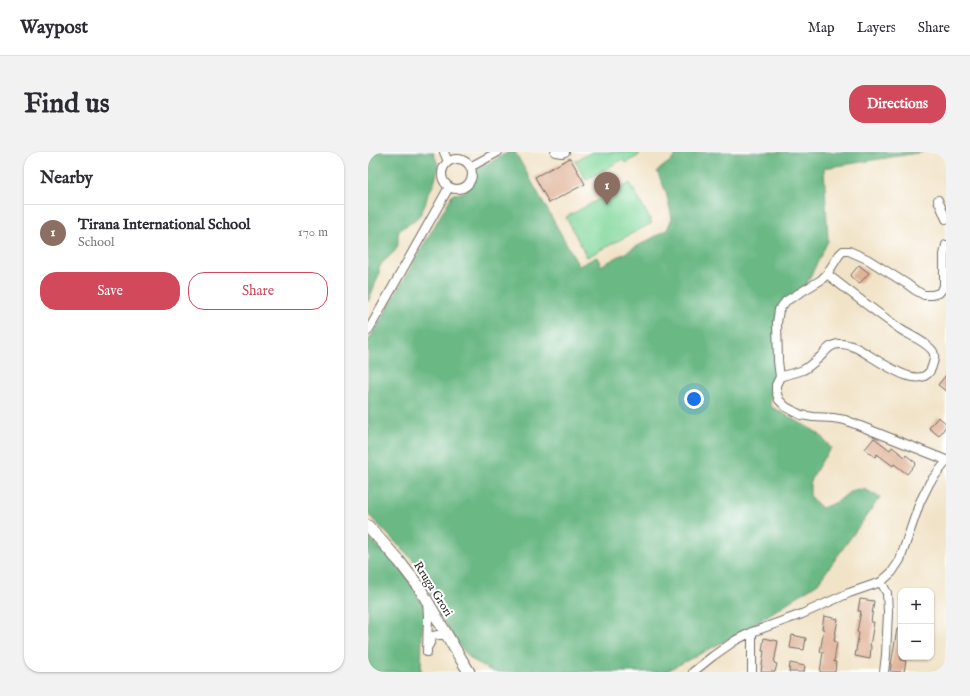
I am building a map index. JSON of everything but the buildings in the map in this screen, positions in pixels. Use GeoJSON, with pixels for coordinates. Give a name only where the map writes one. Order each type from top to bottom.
{"type":"FeatureCollection","features":[{"type":"Feature","properties":{"kind":"main road","name":"Rruga Grori"},"geometry":{"type":"LineString","coordinates":[[368,526],[411,575],[469,671]]}},
{"type":"Feature","properties":{"kind":"main road"},"geometry":{"type":"LineString","coordinates":[[469,671],[474,669],[480,672]]}},
{"type":"Feature","properties":{"kind":"street"},"geometry":{"type":"LineString","coordinates":[[444,152],[448,162]]}},
{"type":"Feature","properties":{"kind":"street"},"geometry":{"type":"LineString","coordinates":[[470,167],[498,152]]}},
{"type":"Feature","properties":{"kind":"street"},"geometry":{"type":"LineString","coordinates":[[555,152],[565,152]]}},
{"type":"Feature","properties":{"kind":"street"},"geometry":{"type":"LineString","coordinates":[[458,159],[463,160],[470,167],[471,176],[467,185],[458,189],[449,187],[445,184],[442,170],[444,165],[448,162],[458,159]]}},
{"type":"Feature","properties":{"kind":"street"},"geometry":{"type":"LineString","coordinates":[[368,330],[449,187]]}},
{"type":"Feature","properties":{"kind":"street"},"geometry":{"type":"LineString","coordinates":[[938,200],[946,219]]}},
{"type":"Feature","properties":{"kind":"street"},"geometry":{"type":"LineString","coordinates":[[693,672],[736,640],[752,632],[802,614],[881,582],[892,572],[900,560],[920,502],[930,482],[946,461],[845,420],[801,415],[786,407],[779,400],[776,391],[776,385],[780,377],[777,323],[779,310],[786,301],[821,280],[843,251],[849,251],[867,260],[924,295],[939,293],[944,287],[944,255],[946,245]]}},
{"type":"Feature","properties":{"kind":"street"},"geometry":{"type":"LineString","coordinates":[[780,377],[804,370],[828,348],[838,344],[848,344],[856,347],[888,367],[909,377],[918,378],[924,376],[933,366],[935,356],[926,344],[909,335],[870,308],[827,274]]}},
{"type":"Feature","properties":{"kind":"street"},"geometry":{"type":"LineString","coordinates":[[881,582],[888,593],[884,672]]}},
{"type":"Feature","properties":{"kind":"street"},"geometry":{"type":"LineString","coordinates":[[427,601],[427,652],[430,640],[433,636],[436,616]]}},
{"type":"Feature","properties":{"kind":"street"},"geometry":{"type":"LineString","coordinates":[[752,632],[752,672]]}},
{"type":"Feature","properties":{"kind":"street"},"geometry":{"type":"LineString","coordinates":[[433,636],[438,634],[447,635]]}},
{"type":"Feature","properties":{"kind":"green space"},"geometry":{"type":"Polygon","coordinates":[[[368,152],[433,152],[438,167],[434,184],[428,194],[420,215],[411,223],[400,229],[398,234],[398,245],[395,251],[382,263],[379,268],[379,274],[368,302],[368,152]]]}},
{"type":"Feature","properties":{"kind":"green space"},"geometry":{"type":"Polygon","coordinates":[[[509,152],[515,152],[579,266],[597,257],[601,266],[667,230],[672,218],[666,192],[657,171],[672,160],[678,152],[923,152],[824,168],[828,241],[807,283],[780,313],[770,406],[818,433],[831,448],[810,481],[810,497],[822,508],[837,502],[851,491],[858,489],[866,490],[880,497],[818,583],[742,632],[665,672],[493,672],[471,659],[459,645],[442,619],[423,577],[413,560],[368,514],[368,342],[453,194],[466,191],[469,188],[473,181],[474,171],[509,152]]]}},
{"type":"Feature","properties":{"kind":"green space"},"geometry":{"type":"Polygon","coordinates":[[[592,152],[640,152],[638,156],[625,163],[623,159],[586,180],[575,161],[592,152]]]}},
{"type":"Feature","properties":{"kind":"green space"},"geometry":{"type":"Polygon","coordinates":[[[630,183],[652,223],[587,257],[566,217],[630,183]]]}},
{"type":"Feature","properties":{"kind":"green space"},"geometry":{"type":"Polygon","coordinates":[[[368,537],[401,569],[422,603],[426,615],[426,621],[422,632],[421,672],[368,672],[368,537]]]}},
{"type":"Feature","properties":{"kind":"place","name":"Tirana International School"},"geometry":{"type":"Point","coordinates":[607,205]}}]}
